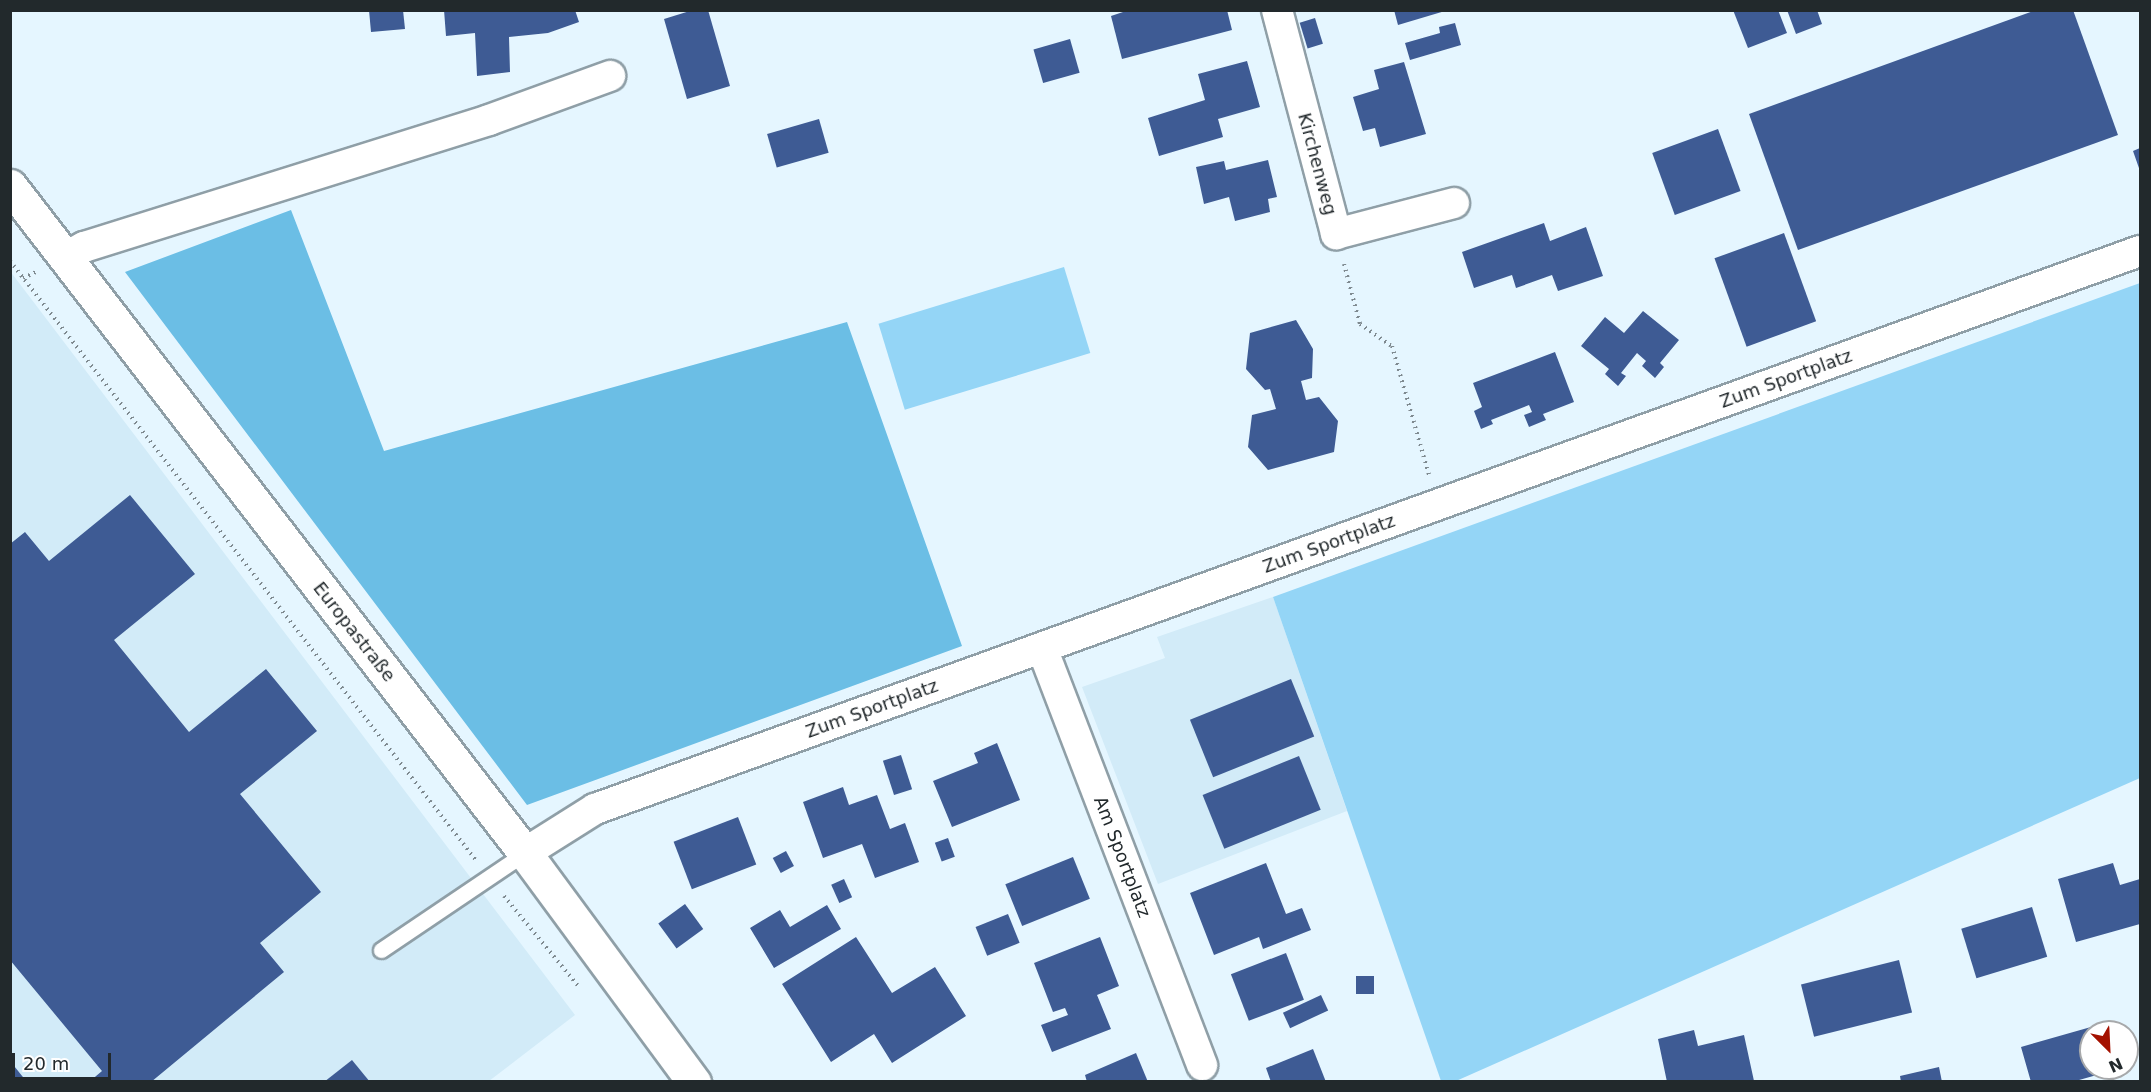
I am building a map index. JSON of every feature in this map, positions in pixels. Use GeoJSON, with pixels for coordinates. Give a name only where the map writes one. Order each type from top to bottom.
{"type":"FeatureCollection","features":[{"type":"Feature","properties":{"kind":"main road","name":"Europastraße"},"geometry":{"type":"LineString","coordinates":[[10,186],[63,258],[525,853],[694,1082]]}},
{"type":"Feature","properties":{"kind":"street","name":"Kirchenweg"},"geometry":{"type":"LineString","coordinates":[[1277,10],[1336,234],[1454,203]]}},
{"type":"Feature","properties":{"kind":"street"},"geometry":{"type":"LineString","coordinates":[[63,258],[84,247],[489,120],[610,76]]}},
{"type":"Feature","properties":{"kind":"street","name":"Zum Sportplatz"},"geometry":{"type":"LineString","coordinates":[[525,853],[595,809],[2140,251]]}},
{"type":"Feature","properties":{"kind":"street","name":"Am Sportplatz"},"geometry":{"type":"LineString","coordinates":[[1042,648],[1202,1065]]}},
{"type":"Feature","properties":{"kind":"lane"},"geometry":{"type":"LineString","coordinates":[[381,950],[525,853]]}},
{"type":"Feature","properties":{"kind":"path"},"geometry":{"type":"LineString","coordinates":[[1336,234],[1360,324],[1392,346],[1438,504]]}},
{"type":"Feature","properties":{"kind":"path"},"geometry":{"type":"LineString","coordinates":[[10,261],[488,876],[585,994]]}},
{"type":"Feature","properties":{"kind":"shaded area"},"geometry":{"type":"Polygon","coordinates":[[[291,210],[384,451],[847,322],[962,646],[527,805],[125,272],[291,210]]]}},
{"type":"Feature","properties":{"kind":"shaded area"},"geometry":{"type":"Polygon","coordinates":[[[1064,267],[1090,353],[905,410],[878,324],[1064,267]]]}},
{"type":"Feature","properties":{"kind":"shaded area"},"geometry":{"type":"Polygon","coordinates":[[[10,271],[575,1015],[489,1081],[11,1081],[10,271]]]}},
{"type":"Feature","properties":{"kind":"shaded area"},"geometry":{"type":"Polygon","coordinates":[[[2140,283],[2140,778],[1456,1081],[1441,1081],[1273,597],[2140,283]]]}},
{"type":"Feature","properties":{"kind":"shaded area"},"geometry":{"type":"Polygon","coordinates":[[[1273,597],[1347,811],[1158,884],[1082,687],[1165,658],[1157,637],[1273,597]]]}},
{"type":"Feature","properties":{"kind":"building"},"geometry":{"type":"Polygon","coordinates":[[[369,10],[403,10],[405,29],[371,32],[369,10]]]}},
{"type":"Feature","properties":{"kind":"building"},"geometry":{"type":"Polygon","coordinates":[[[444,10],[575,10],[579,22],[548,33],[509,37],[510,72],[477,76],[475,33],[446,36],[444,10]]]}},
{"type":"Feature","properties":{"kind":"building"},"geometry":{"type":"Polygon","coordinates":[[[693,10],[708,10],[730,86],[687,99],[664,19],[693,10]]]}},
{"type":"Feature","properties":{"kind":"building"},"geometry":{"type":"Polygon","coordinates":[[[1129,10],[1227,10],[1232,30],[1122,59],[1111,16],[1129,10]]]}},
{"type":"Feature","properties":{"kind":"building"},"geometry":{"type":"Polygon","coordinates":[[[1394,10],[1445,10],[1445,11],[1398,25],[1394,10]]]}},
{"type":"Feature","properties":{"kind":"building"},"geometry":{"type":"Polygon","coordinates":[[[1733,10],[1778,10],[1787,33],[1748,48],[1733,10]]]}},
{"type":"Feature","properties":{"kind":"building"},"geometry":{"type":"Polygon","coordinates":[[[1787,10],[1817,10],[1822,24],[1796,34],[1787,10]]]}},
{"type":"Feature","properties":{"kind":"building"},"geometry":{"type":"Polygon","coordinates":[[[2036,10],[2073,10],[2118,135],[1798,250],[1749,114],[2036,10]]]}},
{"type":"Feature","properties":{"kind":"building"},"geometry":{"type":"Polygon","coordinates":[[[1315,18],[1323,44],[1308,48],[1300,23],[1315,18]]]}},
{"type":"Feature","properties":{"kind":"building"},"geometry":{"type":"Polygon","coordinates":[[[1455,23],[1461,45],[1410,60],[1405,43],[1440,33],[1439,27],[1455,23]]]}},
{"type":"Feature","properties":{"kind":"building"},"geometry":{"type":"Polygon","coordinates":[[[1070,39],[1080,73],[1043,83],[1033,49],[1070,39]]]}},
{"type":"Feature","properties":{"kind":"building"},"geometry":{"type":"Polygon","coordinates":[[[1247,61],[1260,107],[1218,119],[1223,137],[1159,156],[1148,118],[1205,100],[1198,74],[1247,61]]]}},
{"type":"Feature","properties":{"kind":"building"},"geometry":{"type":"Polygon","coordinates":[[[1404,62],[1426,134],[1380,147],[1375,128],[1363,131],[1353,97],[1379,89],[1374,70],[1404,62]]]}},
{"type":"Feature","properties":{"kind":"building"},"geometry":{"type":"Polygon","coordinates":[[[819,119],[829,153],[777,168],[767,134],[819,119]]]}},
{"type":"Feature","properties":{"kind":"building"},"geometry":{"type":"Polygon","coordinates":[[[1718,129],[1741,191],[1675,215],[1652,153],[1718,129]]]}},
{"type":"Feature","properties":{"kind":"building"},"geometry":{"type":"Polygon","coordinates":[[[2140,148],[2140,171],[2133,151],[2140,148]]]}},
{"type":"Feature","properties":{"kind":"building"},"geometry":{"type":"Polygon","coordinates":[[[1268,160],[1277,197],[1268,199],[1270,212],[1235,221],[1229,197],[1204,204],[1196,167],[1224,161],[1226,170],[1268,160]]]}},
{"type":"Feature","properties":{"kind":"building"},"geometry":{"type":"Polygon","coordinates":[[[1544,223],[1550,241],[1586,227],[1603,276],[1558,291],[1552,275],[1516,288],[1512,275],[1474,288],[1462,252],[1544,223]]]}},
{"type":"Feature","properties":{"kind":"building"},"geometry":{"type":"Polygon","coordinates":[[[1784,233],[1816,321],[1747,347],[1714,258],[1784,233]]]}},
{"type":"Feature","properties":{"kind":"building"},"geometry":{"type":"Polygon","coordinates":[[[1643,311],[1679,340],[1660,363],[1664,367],[1655,378],[1642,366],[1646,361],[1637,353],[1621,373],[1626,376],[1618,386],[1605,374],[1609,369],[1581,346],[1605,317],[1624,333],[1643,311]]]}},
{"type":"Feature","properties":{"kind":"building"},"geometry":{"type":"Polygon","coordinates":[[[1296,320],[1313,349],[1312,378],[1301,381],[1306,400],[1319,397],[1338,421],[1334,452],[1268,470],[1248,447],[1252,415],[1276,409],[1270,389],[1265,390],[1246,369],[1250,333],[1296,320]]]}},
{"type":"Feature","properties":{"kind":"building"},"geometry":{"type":"Polygon","coordinates":[[[1555,352],[1574,402],[1543,414],[1546,420],[1529,427],[1524,415],[1532,412],[1529,405],[1491,420],[1493,424],[1481,429],[1474,411],[1482,407],[1473,383],[1555,352]]]}},
{"type":"Feature","properties":{"kind":"building"},"geometry":{"type":"Polygon","coordinates":[[[130,495],[195,574],[114,640],[189,732],[266,669],[317,731],[240,794],[321,892],[260,943],[284,972],[151,1082],[89,1082],[102,1071],[10,960],[10,544],[25,532],[49,561],[130,495]]]}},
{"type":"Feature","properties":{"kind":"building"},"geometry":{"type":"Polygon","coordinates":[[[1291,679],[1314,736],[1213,777],[1190,720],[1291,679]]]}},
{"type":"Feature","properties":{"kind":"building"},"geometry":{"type":"Polygon","coordinates":[[[997,743],[1020,800],[952,827],[933,781],[978,763],[974,753],[997,743]]]}},
{"type":"Feature","properties":{"kind":"building"},"geometry":{"type":"Polygon","coordinates":[[[901,755],[912,789],[894,795],[883,761],[901,755]]]}},
{"type":"Feature","properties":{"kind":"building"},"geometry":{"type":"Polygon","coordinates":[[[1299,756],[1321,810],[1224,849],[1203,795],[1299,756]]]}},
{"type":"Feature","properties":{"kind":"building"},"geometry":{"type":"Polygon","coordinates":[[[843,787],[849,805],[877,795],[890,829],[905,823],[919,862],[875,878],[862,844],[823,858],[803,802],[843,787]]]}},
{"type":"Feature","properties":{"kind":"building"},"geometry":{"type":"Polygon","coordinates":[[[738,817],[756,865],[692,889],[674,842],[738,817]]]}},
{"type":"Feature","properties":{"kind":"building"},"geometry":{"type":"Polygon","coordinates":[[[948,838],[955,857],[942,862],[935,843],[948,838]]]}},
{"type":"Feature","properties":{"kind":"building"},"geometry":{"type":"Polygon","coordinates":[[[786,851],[794,866],[781,873],[773,858],[786,851]]]}},
{"type":"Feature","properties":{"kind":"building"},"geometry":{"type":"Polygon","coordinates":[[[1073,857],[1090,899],[1022,926],[1005,884],[1073,857]]]}},
{"type":"Feature","properties":{"kind":"building"},"geometry":{"type":"Polygon","coordinates":[[[1266,863],[1286,914],[1302,908],[1311,930],[1263,949],[1259,937],[1214,955],[1190,893],[1266,863]]]}},
{"type":"Feature","properties":{"kind":"building"},"geometry":{"type":"Polygon","coordinates":[[[2113,863],[2120,885],[2140,879],[2140,924],[2076,942],[2058,879],[2113,863]]]}},
{"type":"Feature","properties":{"kind":"building"},"geometry":{"type":"Polygon","coordinates":[[[844,879],[852,897],[839,903],[831,885],[844,879]]]}},
{"type":"Feature","properties":{"kind":"building"},"geometry":{"type":"Polygon","coordinates":[[[685,904],[703,929],[677,948],[658,923],[685,904]]]}},
{"type":"Feature","properties":{"kind":"building"},"geometry":{"type":"Polygon","coordinates":[[[827,905],[841,929],[774,968],[750,928],[780,910],[790,927],[827,905]]]}},
{"type":"Feature","properties":{"kind":"building"},"geometry":{"type":"Polygon","coordinates":[[[2032,907],[2047,957],[1976,978],[1961,929],[2032,907]]]}},
{"type":"Feature","properties":{"kind":"building"},"geometry":{"type":"Polygon","coordinates":[[[1008,914],[1020,943],[987,956],[976,927],[1008,914]]]}},
{"type":"Feature","properties":{"kind":"building"},"geometry":{"type":"Polygon","coordinates":[[[856,937],[892,993],[935,967],[966,1016],[892,1063],[874,1034],[831,1062],[782,984],[856,937]]]}},
{"type":"Feature","properties":{"kind":"building"},"geometry":{"type":"Polygon","coordinates":[[[1100,937],[1119,986],[1097,995],[1111,1029],[1052,1052],[1041,1025],[1068,1015],[1065,1008],[1053,1012],[1034,963],[1100,937]]]}},
{"type":"Feature","properties":{"kind":"building"},"geometry":{"type":"Polygon","coordinates":[[[1286,953],[1304,1000],[1249,1021],[1231,974],[1286,953]]]}},
{"type":"Feature","properties":{"kind":"building"},"geometry":{"type":"Polygon","coordinates":[[[1899,960],[1912,1012],[1814,1037],[1801,984],[1899,960]]]}},
{"type":"Feature","properties":{"kind":"building"},"geometry":{"type":"Polygon","coordinates":[[[1356,976],[1374,976],[1374,994],[1356,994],[1356,976]]]}},
{"type":"Feature","properties":{"kind":"building"},"geometry":{"type":"Polygon","coordinates":[[[1321,995],[1328,1010],[1290,1028],[1283,1013],[1321,995]]]}},
{"type":"Feature","properties":{"kind":"building"},"geometry":{"type":"Polygon","coordinates":[[[1694,1030],[1698,1046],[1744,1035],[1754,1081],[1667,1082],[1658,1039],[1694,1030]]]}},
{"type":"Feature","properties":{"kind":"building"},"geometry":{"type":"Polygon","coordinates":[[[2079,1030],[2079,1080],[2031,1082],[2021,1047],[2079,1030]]]}},
{"type":"Feature","properties":{"kind":"building"},"geometry":{"type":"Polygon","coordinates":[[[1313,1049],[1326,1082],[1271,1082],[1266,1068],[1313,1049]]]}},
{"type":"Feature","properties":{"kind":"building"},"geometry":{"type":"Polygon","coordinates":[[[1136,1053],[1148,1082],[1087,1082],[1085,1075],[1136,1053]]]}},
{"type":"Feature","properties":{"kind":"building"},"geometry":{"type":"Polygon","coordinates":[[[352,1060],[370,1082],[324,1082],[352,1060]]]}},
{"type":"Feature","properties":{"kind":"building"},"geometry":{"type":"Polygon","coordinates":[[[10,1061],[27,1082],[10,1082],[10,1061]]]}},
{"type":"Feature","properties":{"kind":"building"},"geometry":{"type":"Polygon","coordinates":[[[1939,1067],[1942,1082],[1901,1082],[1900,1076],[1939,1067]]]}}]}
